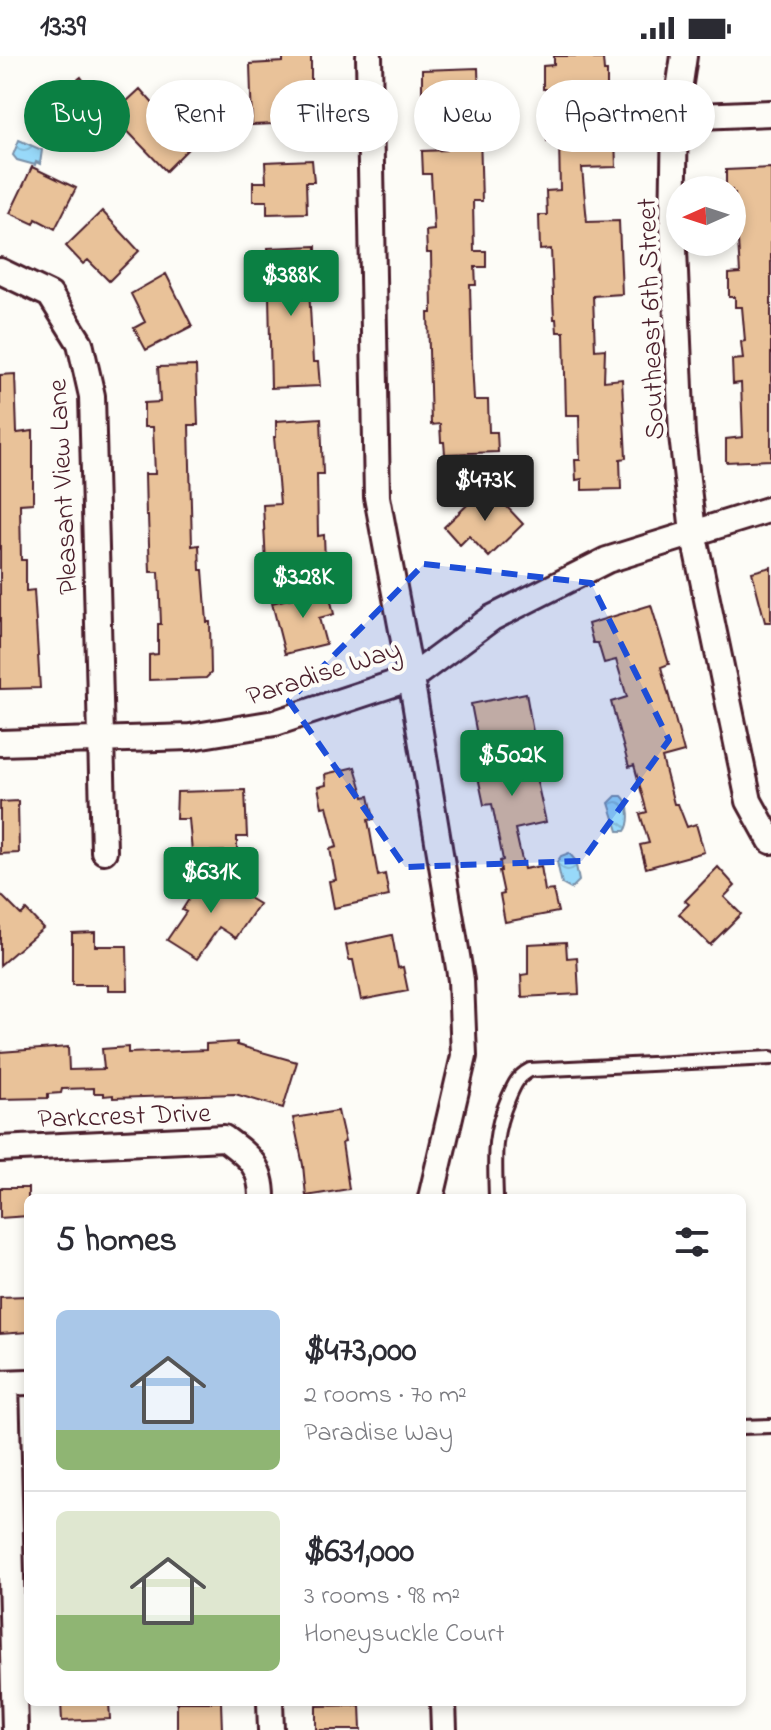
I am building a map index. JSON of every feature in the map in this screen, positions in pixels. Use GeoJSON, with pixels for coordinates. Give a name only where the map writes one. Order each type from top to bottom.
{"type":"FeatureCollection","features":[{"type":"Feature","properties":{"kind":"street"},"geometry":{"type":"LineString","coordinates":[[369,56],[377,497],[411,678],[461,980],[464,1056],[432,1194]]}},
{"type":"Feature","properties":{"kind":"street","name":"Southeast 6th Street"},"geometry":{"type":"LineString","coordinates":[[680,80],[684,56]]}},
{"type":"Feature","properties":{"kind":"street"},"geometry":{"type":"LineString","coordinates":[[715,115],[771,113]]}},
{"type":"Feature","properties":{"kind":"street","name":"Southeast 6th Street"},"geometry":{"type":"LineString","coordinates":[[674,152],[673,226],[682,435],[693,532],[749,801],[771,841]]}},
{"type":"Feature","properties":{"kind":"street","name":"Pleasant View Lane"},"geometry":{"type":"LineString","coordinates":[[0,271],[50,295],[80,343],[92,396],[104,851]]}},
{"type":"Feature","properties":{"kind":"street","name":"Paradise Way"},"geometry":{"type":"LineString","coordinates":[[0,743],[190,737],[275,723],[411,678],[492,618],[607,560],[771,509]]}},
{"type":"Feature","properties":{"kind":"street","name":"Parkcrest Drive"},"geometry":{"type":"LineString","coordinates":[[0,1149],[224,1138],[251,1158],[262,1185],[262,1194]]}},
{"type":"Feature","properties":{"kind":"street"},"geometry":{"type":"LineString","coordinates":[[11,1383],[15,1730]]}},
{"type":"Feature","properties":{"kind":"street"},"geometry":{"type":"LineString","coordinates":[[270,1706],[271,1730]]}},
{"type":"Feature","properties":{"kind":"street"},"geometry":{"type":"LineString","coordinates":[[443,1706],[444,1730]]}},
{"type":"Feature","properties":{"kind":"lane"},"geometry":{"type":"LineString","coordinates":[[496,1194],[498,1122],[517,1078],[530,1070],[771,1058]]}},
{"type":"Feature","properties":{"kind":"lane"},"geometry":{"type":"LineString","coordinates":[[746,1427],[771,1426]]}},
{"type":"Feature","properties":{"kind":"highlighted area"},"geometry":{"type":"Polygon","coordinates":[[[424,564],[591,583],[669,740],[582,861],[405,867],[289,701],[424,564]]]}},
{"type":"Feature","properties":{"kind":"water"},"geometry":{"type":"Polygon","coordinates":[[[19,140],[24,142],[24,152],[42,152],[40,164],[36,162],[35,165],[17,160],[13,155],[19,140]]]}},
{"type":"Feature","properties":{"kind":"water"},"geometry":{"type":"Polygon","coordinates":[[[616,796],[625,799],[628,808],[625,831],[618,831],[609,803],[616,796]]]}},
{"type":"Feature","properties":{"kind":"water"},"geometry":{"type":"Polygon","coordinates":[[[569,853],[575,860],[579,881],[571,889],[562,884],[557,862],[569,853]]]}},
{"type":"Feature","properties":{"kind":"building"},"geometry":{"type":"Polygon","coordinates":[[[283,56],[311,56],[311,80],[270,80],[270,124],[254,125],[254,80],[251,80],[250,64],[283,62],[283,56]]]}},
{"type":"Feature","properties":{"kind":"building"},"geometry":{"type":"Polygon","coordinates":[[[554,56],[593,56],[594,59],[603,59],[607,80],[543,80],[543,66],[554,65],[554,56]]]}},
{"type":"Feature","properties":{"kind":"building"},"geometry":{"type":"Polygon","coordinates":[[[478,68],[478,80],[422,80],[422,70],[478,68]]]}},
{"type":"Feature","properties":{"kind":"building"},"geometry":{"type":"Polygon","coordinates":[[[140,89],[146,96],[146,150],[130,134],[130,98],[140,89]]]}},
{"type":"Feature","properties":{"kind":"building"},"geometry":{"type":"Polygon","coordinates":[[[148,152],[185,152],[166,171],[148,152]]]}},
{"type":"Feature","properties":{"kind":"building"},"geometry":{"type":"Polygon","coordinates":[[[422,152],[481,152],[482,201],[473,201],[474,251],[486,251],[486,267],[475,267],[476,285],[470,285],[474,400],[488,400],[489,432],[497,432],[498,452],[445,454],[440,424],[431,425],[428,313],[432,313],[431,253],[427,253],[426,231],[434,230],[431,174],[423,174],[422,152]]]}},
{"type":"Feature","properties":{"kind":"building"},"geometry":{"type":"Polygon","coordinates":[[[559,152],[616,152],[616,167],[582,168],[587,222],[619,221],[622,294],[593,296],[595,350],[605,349],[604,381],[622,379],[626,458],[620,459],[621,489],[582,490],[582,479],[576,480],[575,460],[580,460],[579,415],[566,415],[564,332],[557,332],[554,319],[551,249],[540,250],[539,215],[547,215],[546,191],[560,190],[559,152]]]}},
{"type":"Feature","properties":{"kind":"building"},"geometry":{"type":"Polygon","coordinates":[[[312,160],[314,182],[306,182],[307,213],[267,214],[267,201],[253,201],[253,182],[266,182],[265,162],[312,160]]]}},
{"type":"Feature","properties":{"kind":"building"},"geometry":{"type":"Polygon","coordinates":[[[32,167],[76,188],[55,229],[36,219],[34,224],[10,213],[32,167]]]}},
{"type":"Feature","properties":{"kind":"building"},"geometry":{"type":"Polygon","coordinates":[[[771,168],[771,460],[726,462],[726,439],[743,437],[741,383],[733,384],[732,360],[743,359],[741,342],[745,341],[742,307],[735,307],[735,297],[729,297],[729,274],[740,273],[739,256],[746,256],[746,176],[726,176],[726,170],[771,168]]]}},
{"type":"Feature","properties":{"kind":"building"},"geometry":{"type":"Polygon","coordinates":[[[102,211],[139,251],[109,281],[88,260],[83,264],[66,246],[102,211]]]}},
{"type":"Feature","properties":{"kind":"building"},"geometry":{"type":"Polygon","coordinates":[[[316,246],[316,269],[308,270],[313,362],[318,362],[320,386],[271,388],[268,248],[316,246]]]}},
{"type":"Feature","properties":{"kind":"building"},"geometry":{"type":"Polygon","coordinates":[[[166,274],[192,326],[146,350],[134,328],[145,322],[131,294],[166,274]]]}},
{"type":"Feature","properties":{"kind":"building"},"geometry":{"type":"Polygon","coordinates":[[[196,366],[198,425],[189,425],[192,546],[199,545],[200,570],[203,570],[207,622],[210,622],[211,673],[206,678],[149,680],[149,655],[158,654],[158,624],[161,624],[159,572],[150,572],[146,516],[145,474],[155,474],[153,427],[144,427],[144,403],[160,402],[158,367],[196,366]]]}},
{"type":"Feature","properties":{"kind":"building"},"geometry":{"type":"Polygon","coordinates":[[[15,374],[17,433],[33,431],[33,503],[20,504],[21,560],[26,560],[26,591],[34,590],[40,688],[0,689],[0,375],[15,374]]]}},
{"type":"Feature","properties":{"kind":"building"},"geometry":{"type":"Polygon","coordinates":[[[321,418],[323,474],[317,474],[318,536],[324,535],[325,561],[266,564],[263,505],[280,504],[274,437],[276,421],[321,418]]]}},
{"type":"Feature","properties":{"kind":"building"},"geometry":{"type":"Polygon","coordinates":[[[482,491],[486,495],[493,492],[523,524],[489,557],[469,536],[460,545],[444,527],[482,491]]]}},
{"type":"Feature","properties":{"kind":"building"},"geometry":{"type":"Polygon","coordinates":[[[771,567],[771,622],[765,622],[752,572],[771,567]]]}},
{"type":"Feature","properties":{"kind":"building"},"geometry":{"type":"Polygon","coordinates":[[[328,589],[334,614],[319,618],[326,644],[285,654],[272,603],[328,589]]]}},
{"type":"Feature","properties":{"kind":"building"},"geometry":{"type":"Polygon","coordinates":[[[651,605],[669,664],[661,667],[684,752],[662,758],[674,804],[678,804],[687,827],[696,824],[704,852],[646,868],[640,845],[649,843],[640,814],[647,812],[634,765],[629,767],[611,702],[627,697],[616,660],[604,663],[598,643],[593,643],[588,624],[651,605]]]}},
{"type":"Feature","properties":{"kind":"building"},"geometry":{"type":"Polygon","coordinates":[[[526,693],[536,749],[530,750],[546,822],[515,829],[524,869],[541,866],[545,891],[553,890],[558,912],[505,922],[499,871],[500,861],[503,860],[492,804],[484,805],[473,753],[470,736],[477,735],[471,704],[526,693]]]}},
{"type":"Feature","properties":{"kind":"building"},"geometry":{"type":"Polygon","coordinates":[[[355,767],[364,797],[369,796],[374,819],[368,820],[378,876],[385,874],[389,896],[334,908],[329,881],[336,880],[330,849],[337,847],[327,806],[322,807],[318,787],[326,785],[325,774],[355,767]]]}},
{"type":"Feature","properties":{"kind":"building"},"geometry":{"type":"Polygon","coordinates":[[[245,790],[247,837],[237,837],[237,851],[192,852],[189,819],[176,819],[177,792],[245,790]]]}},
{"type":"Feature","properties":{"kind":"building"},"geometry":{"type":"Polygon","coordinates":[[[18,801],[19,853],[0,854],[0,802],[18,801]]]}},
{"type":"Feature","properties":{"kind":"building"},"geometry":{"type":"Polygon","coordinates":[[[718,867],[735,886],[724,897],[741,914],[710,945],[679,914],[689,904],[685,901],[718,867]]]}},
{"type":"Feature","properties":{"kind":"building"},"geometry":{"type":"Polygon","coordinates":[[[206,872],[259,904],[236,938],[219,927],[197,959],[167,940],[186,912],[182,910],[206,872]]]}},
{"type":"Feature","properties":{"kind":"building"},"geometry":{"type":"Polygon","coordinates":[[[0,894],[21,915],[26,910],[43,928],[0,965],[0,894]]]}},
{"type":"Feature","properties":{"kind":"building"},"geometry":{"type":"Polygon","coordinates":[[[95,932],[95,946],[127,946],[128,990],[108,990],[108,985],[72,985],[72,933],[95,932]]]}},
{"type":"Feature","properties":{"kind":"building"},"geometry":{"type":"Polygon","coordinates":[[[392,935],[398,968],[403,967],[408,991],[361,1000],[353,960],[349,960],[346,945],[392,935]]]}},
{"type":"Feature","properties":{"kind":"building"},"geometry":{"type":"Polygon","coordinates":[[[566,942],[567,958],[577,957],[579,994],[522,997],[521,975],[528,974],[528,944],[566,942]]]}},
{"type":"Feature","properties":{"kind":"building"},"geometry":{"type":"Polygon","coordinates":[[[237,1042],[237,1045],[297,1062],[283,1108],[235,1094],[113,1098],[113,1095],[94,1093],[94,1088],[62,1089],[61,1093],[48,1094],[48,1098],[0,1099],[0,1052],[68,1047],[69,1070],[104,1069],[102,1049],[128,1047],[128,1053],[206,1050],[206,1044],[237,1042]]]}},
{"type":"Feature","properties":{"kind":"building"},"geometry":{"type":"Polygon","coordinates":[[[338,1111],[345,1142],[342,1143],[349,1189],[306,1194],[293,1118],[338,1111]]]}},
{"type":"Feature","properties":{"kind":"building"},"geometry":{"type":"Polygon","coordinates":[[[0,1188],[28,1188],[28,1194],[24,1194],[24,1216],[0,1218],[0,1188]]]}},
{"type":"Feature","properties":{"kind":"building"},"geometry":{"type":"Polygon","coordinates":[[[24,1296],[24,1332],[0,1334],[0,1297],[24,1296]]]}},
{"type":"Feature","properties":{"kind":"building"},"geometry":{"type":"Polygon","coordinates":[[[61,1706],[109,1706],[110,1719],[62,1721],[61,1706]]]}},
{"type":"Feature","properties":{"kind":"building"},"geometry":{"type":"Polygon","coordinates":[[[177,1706],[221,1706],[222,1730],[177,1730],[177,1706]]]}},
{"type":"Feature","properties":{"kind":"building"},"geometry":{"type":"Polygon","coordinates":[[[316,1706],[360,1706],[361,1730],[316,1730],[316,1706]]]}}]}
